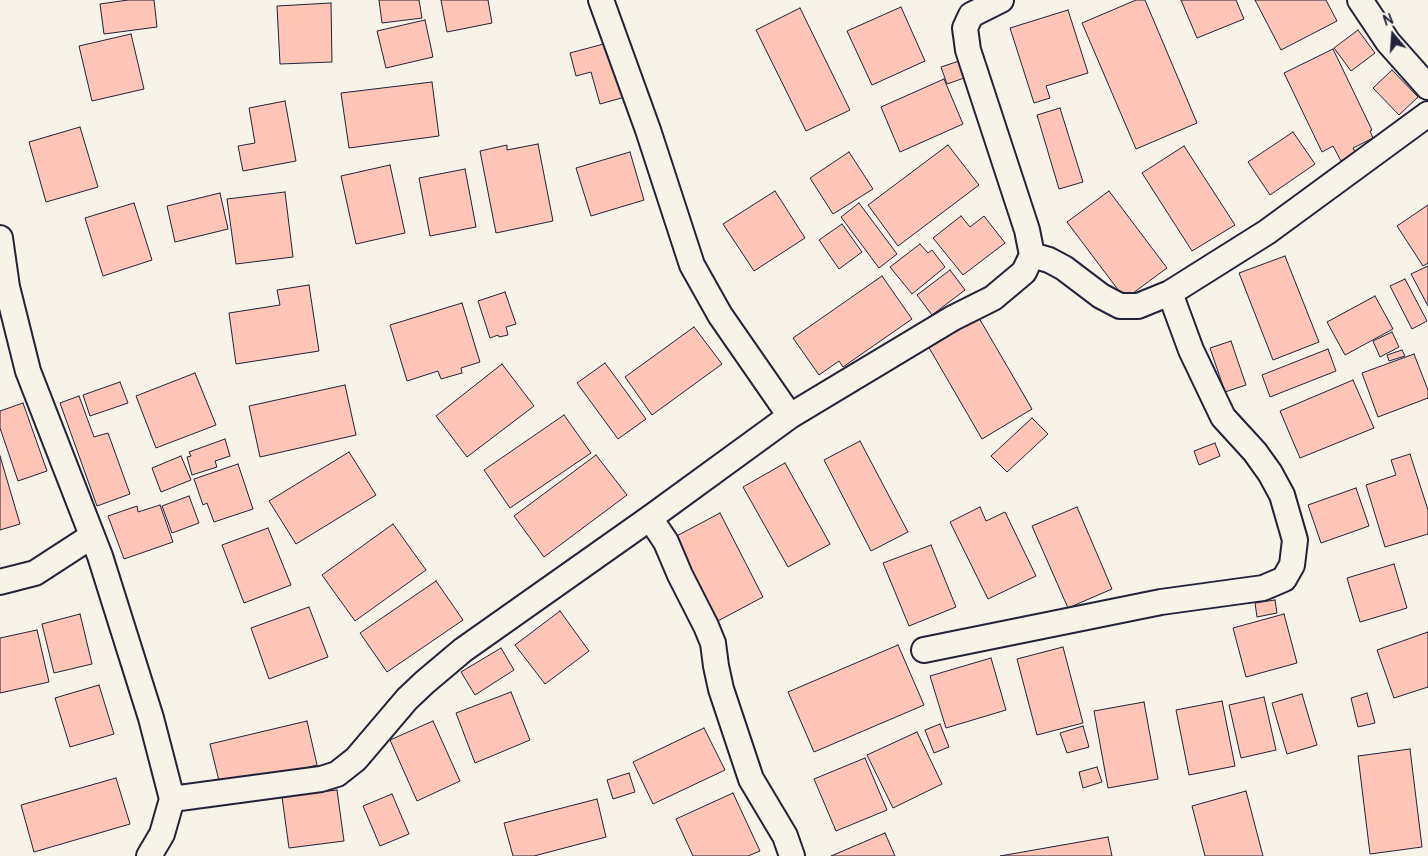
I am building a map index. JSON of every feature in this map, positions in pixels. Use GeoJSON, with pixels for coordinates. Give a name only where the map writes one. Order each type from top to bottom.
{"type":"FeatureCollection","features":[{"type":"Feature","properties":{"kind":"street"},"geometry":{"type":"LineString","coordinates":[[601,0],[648,130],[692,266],[720,315],[790,416]]}},
{"type":"Feature","properties":{"kind":"street"},"geometry":{"type":"LineString","coordinates":[[172,799],[321,779],[337,774],[356,759],[424,682],[463,650],[790,416],[952,318],[993,298],[1024,272],[1032,255],[1027,230],[968,50],[964,28],[971,15],[1001,0]]}},
{"type":"Feature","properties":{"kind":"street"},"geometry":{"type":"LineString","coordinates":[[1360,0],[1388,42],[1428,87]]}},
{"type":"Feature","properties":{"kind":"street"},"geometry":{"type":"LineString","coordinates":[[1032,255],[1050,260],[1064,268],[1101,296],[1120,306],[1138,306],[1170,293],[1267,232],[1428,114]]}},
{"type":"Feature","properties":{"kind":"street"},"geometry":{"type":"LineString","coordinates":[[0,238],[7,287],[28,371],[100,556],[151,718],[172,799],[162,834],[149,856]]}},
{"type":"Feature","properties":{"kind":"street"},"geometry":{"type":"LineString","coordinates":[[924,650],[1161,602],[1263,588],[1284,579],[1292,565],[1295,540],[1282,495],[1270,473],[1255,452],[1223,417],[1192,350],[1170,293]]}},
{"type":"Feature","properties":{"kind":"street"},"geometry":{"type":"LineString","coordinates":[[650,518],[666,542],[680,575],[706,626],[713,643],[721,688],[751,779],[785,836],[792,856]]}},
{"type":"Feature","properties":{"kind":"street"},"geometry":{"type":"LineString","coordinates":[[0,582],[35,573],[92,536]]}},
{"type":"Feature","properties":{"kind":"building"},"geometry":{"type":"Polygon","coordinates":[[[128,0],[154,0],[157,27],[104,34],[100,4],[128,0]]]}},
{"type":"Feature","properties":{"kind":"building"},"geometry":{"type":"Polygon","coordinates":[[[379,0],[419,0],[422,18],[382,23],[379,0]]]}},
{"type":"Feature","properties":{"kind":"building"},"geometry":{"type":"Polygon","coordinates":[[[441,0],[488,0],[492,23],[447,32],[441,0]]]}},
{"type":"Feature","properties":{"kind":"building"},"geometry":{"type":"Polygon","coordinates":[[[1136,0],[1145,0],[1197,123],[1136,149],[1082,23],[1136,0]]]}},
{"type":"Feature","properties":{"kind":"building"},"geometry":{"type":"Polygon","coordinates":[[[1181,0],[1236,0],[1244,19],[1197,38],[1181,0]]]}},
{"type":"Feature","properties":{"kind":"building"},"geometry":{"type":"Polygon","coordinates":[[[1255,0],[1326,0],[1337,21],[1281,50],[1255,0]]]}},
{"type":"Feature","properties":{"kind":"building"},"geometry":{"type":"Polygon","coordinates":[[[331,3],[332,62],[280,64],[277,6],[331,3]]]}},
{"type":"Feature","properties":{"kind":"building"},"geometry":{"type":"Polygon","coordinates":[[[901,7],[925,61],[872,85],[847,31],[901,7]]]}},
{"type":"Feature","properties":{"kind":"building"},"geometry":{"type":"Polygon","coordinates":[[[800,8],[850,110],[806,131],[756,30],[800,8]]]}},
{"type":"Feature","properties":{"kind":"building"},"geometry":{"type":"Polygon","coordinates":[[[1068,10],[1088,73],[1046,86],[1050,98],[1034,103],[1010,28],[1068,10]]]}},
{"type":"Feature","properties":{"kind":"building"},"geometry":{"type":"Polygon","coordinates":[[[425,20],[433,57],[386,68],[377,31],[425,20]]]}},
{"type":"Feature","properties":{"kind":"building"},"geometry":{"type":"Polygon","coordinates":[[[1358,30],[1375,53],[1351,71],[1334,48],[1358,30]]]}},
{"type":"Feature","properties":{"kind":"building"},"geometry":{"type":"Polygon","coordinates":[[[131,34],[144,89],[92,101],[79,46],[131,34]]]}},
{"type":"Feature","properties":{"kind":"building"},"geometry":{"type":"Polygon","coordinates":[[[611,42],[625,97],[600,104],[591,72],[576,76],[570,53],[611,42]]]}},
{"type":"Feature","properties":{"kind":"building"},"geometry":{"type":"Polygon","coordinates":[[[1333,49],[1372,130],[1370,131],[1373,138],[1353,148],[1356,154],[1341,161],[1333,146],[1322,152],[1284,73],[1333,49]]]}},
{"type":"Feature","properties":{"kind":"building"},"geometry":{"type":"Polygon","coordinates":[[[962,60],[967,77],[947,84],[941,67],[962,60]]]}},
{"type":"Feature","properties":{"kind":"building"},"geometry":{"type":"Polygon","coordinates":[[[1392,70],[1418,97],[1399,115],[1373,88],[1392,70]]]}},
{"type":"Feature","properties":{"kind":"building"},"geometry":{"type":"Polygon","coordinates":[[[944,79],[963,124],[900,152],[881,107],[944,79]]]}},
{"type":"Feature","properties":{"kind":"building"},"geometry":{"type":"Polygon","coordinates":[[[432,82],[439,136],[349,148],[341,93],[432,82]]]}},
{"type":"Feature","properties":{"kind":"building"},"geometry":{"type":"Polygon","coordinates":[[[285,101],[296,161],[243,171],[238,146],[255,143],[249,108],[285,101]]]}},
{"type":"Feature","properties":{"kind":"building"},"geometry":{"type":"Polygon","coordinates":[[[1060,108],[1083,182],[1059,189],[1037,115],[1060,108]]]}},
{"type":"Feature","properties":{"kind":"building"},"geometry":{"type":"Polygon","coordinates":[[[80,127],[98,187],[46,202],[29,142],[80,127]]]}},
{"type":"Feature","properties":{"kind":"building"},"geometry":{"type":"Polygon","coordinates":[[[1293,132],[1315,164],[1270,195],[1248,162],[1293,132]]]}},
{"type":"Feature","properties":{"kind":"building"},"geometry":{"type":"Polygon","coordinates":[[[538,144],[553,221],[496,233],[480,151],[507,145],[507,150],[538,144]]]}},
{"type":"Feature","properties":{"kind":"building"},"geometry":{"type":"Polygon","coordinates":[[[948,145],[979,185],[898,246],[868,205],[948,145]]]}},
{"type":"Feature","properties":{"kind":"building"},"geometry":{"type":"Polygon","coordinates":[[[1184,146],[1235,225],[1192,251],[1142,173],[1184,146]]]}},
{"type":"Feature","properties":{"kind":"building"},"geometry":{"type":"Polygon","coordinates":[[[630,152],[644,200],[591,216],[576,168],[630,152]]]}},
{"type":"Feature","properties":{"kind":"building"},"geometry":{"type":"Polygon","coordinates":[[[849,152],[873,189],[833,214],[810,178],[849,152]]]}},
{"type":"Feature","properties":{"kind":"building"},"geometry":{"type":"Polygon","coordinates":[[[390,165],[405,233],[356,244],[341,176],[390,165]]]}},
{"type":"Feature","properties":{"kind":"building"},"geometry":{"type":"Polygon","coordinates":[[[465,169],[476,227],[430,236],[419,178],[465,169]]]}},
{"type":"Feature","properties":{"kind":"building"},"geometry":{"type":"Polygon","coordinates":[[[775,191],[805,238],[754,271],[723,224],[775,191]]]}},
{"type":"Feature","properties":{"kind":"building"},"geometry":{"type":"Polygon","coordinates":[[[1109,191],[1167,268],[1125,299],[1067,222],[1109,191]]]}},
{"type":"Feature","properties":{"kind":"building"},"geometry":{"type":"Polygon","coordinates":[[[285,192],[293,257],[236,264],[227,199],[285,192]]]}},
{"type":"Feature","properties":{"kind":"building"},"geometry":{"type":"Polygon","coordinates":[[[220,193],[228,229],[175,242],[167,206],[220,193]]]}},
{"type":"Feature","properties":{"kind":"building"},"geometry":{"type":"Polygon","coordinates":[[[134,203],[152,260],[103,276],[85,218],[134,203]]]}},
{"type":"Feature","properties":{"kind":"building"},"geometry":{"type":"Polygon","coordinates":[[[859,203],[897,254],[879,268],[841,217],[859,203]]]}},
{"type":"Feature","properties":{"kind":"building"},"geometry":{"type":"Polygon","coordinates":[[[1428,205],[1428,263],[1423,266],[1397,226],[1428,205]]]}},
{"type":"Feature","properties":{"kind":"building"},"geometry":{"type":"Polygon","coordinates":[[[961,216],[970,227],[984,216],[1005,243],[963,275],[933,238],[961,216]]]}},
{"type":"Feature","properties":{"kind":"building"},"geometry":{"type":"Polygon","coordinates":[[[842,224],[862,252],[839,269],[819,240],[842,224]]]}},
{"type":"Feature","properties":{"kind":"building"},"geometry":{"type":"Polygon","coordinates":[[[920,244],[928,253],[932,250],[945,267],[912,294],[890,267],[920,244]]]}},
{"type":"Feature","properties":{"kind":"building"},"geometry":{"type":"Polygon","coordinates":[[[1285,256],[1319,342],[1273,360],[1239,273],[1285,256]]]}},
{"type":"Feature","properties":{"kind":"building"},"geometry":{"type":"Polygon","coordinates":[[[1428,266],[1428,306],[1411,274],[1428,266]]]}},
{"type":"Feature","properties":{"kind":"building"},"geometry":{"type":"Polygon","coordinates":[[[950,270],[965,290],[932,315],[917,295],[950,270]]]}},
{"type":"Feature","properties":{"kind":"building"},"geometry":{"type":"Polygon","coordinates":[[[882,276],[912,319],[843,367],[839,361],[819,375],[793,338],[882,276]]]}},
{"type":"Feature","properties":{"kind":"building"},"geometry":{"type":"Polygon","coordinates":[[[1405,279],[1427,321],[1412,329],[1390,286],[1405,279]]]}},
{"type":"Feature","properties":{"kind":"building"},"geometry":{"type":"Polygon","coordinates":[[[309,285],[319,351],[236,364],[229,313],[280,305],[277,290],[309,285]]]}},
{"type":"Feature","properties":{"kind":"building"},"geometry":{"type":"Polygon","coordinates":[[[505,292],[516,324],[506,327],[508,335],[499,337],[498,335],[490,338],[478,301],[505,292]]]}},
{"type":"Feature","properties":{"kind":"building"},"geometry":{"type":"Polygon","coordinates":[[[1375,296],[1393,329],[1345,355],[1327,322],[1375,296]]]}},
{"type":"Feature","properties":{"kind":"building"},"geometry":{"type":"Polygon","coordinates":[[[462,303],[480,362],[461,368],[462,373],[441,379],[438,371],[407,381],[390,325],[462,303]]]}},
{"type":"Feature","properties":{"kind":"building"},"geometry":{"type":"Polygon","coordinates":[[[979,318],[1032,409],[982,439],[928,346],[979,318]]]}},
{"type":"Feature","properties":{"kind":"building"},"geometry":{"type":"Polygon","coordinates":[[[694,327],[722,364],[652,415],[625,377],[694,327]]]}},
{"type":"Feature","properties":{"kind":"building"},"geometry":{"type":"Polygon","coordinates":[[[1392,332],[1399,347],[1380,357],[1373,341],[1392,332]]]}},
{"type":"Feature","properties":{"kind":"building"},"geometry":{"type":"Polygon","coordinates":[[[1231,341],[1246,385],[1225,392],[1210,348],[1231,341]]]}},
{"type":"Feature","properties":{"kind":"building"},"geometry":{"type":"Polygon","coordinates":[[[1328,349],[1336,371],[1270,397],[1262,375],[1328,349]]]}},
{"type":"Feature","properties":{"kind":"building"},"geometry":{"type":"Polygon","coordinates":[[[1402,350],[1405,356],[1389,361],[1387,355],[1402,350]]]}},
{"type":"Feature","properties":{"kind":"building"},"geometry":{"type":"Polygon","coordinates":[[[1414,354],[1428,390],[1428,398],[1378,417],[1362,373],[1414,354]]]}},
{"type":"Feature","properties":{"kind":"building"},"geometry":{"type":"Polygon","coordinates":[[[605,363],[646,419],[618,439],[577,383],[605,363]]]}},
{"type":"Feature","properties":{"kind":"building"},"geometry":{"type":"Polygon","coordinates":[[[502,364],[534,406],[467,457],[436,416],[502,364]]]}},
{"type":"Feature","properties":{"kind":"building"},"geometry":{"type":"Polygon","coordinates":[[[195,373],[216,425],[156,448],[136,396],[195,373]]]}},
{"type":"Feature","properties":{"kind":"building"},"geometry":{"type":"Polygon","coordinates":[[[1353,380],[1374,428],[1300,458],[1280,411],[1353,380]]]}},
{"type":"Feature","properties":{"kind":"building"},"geometry":{"type":"Polygon","coordinates":[[[120,382],[128,403],[90,416],[83,395],[120,382]]]}},
{"type":"Feature","properties":{"kind":"building"},"geometry":{"type":"Polygon","coordinates":[[[345,385],[356,435],[260,457],[249,406],[345,385]]]}},
{"type":"Feature","properties":{"kind":"building"},"geometry":{"type":"Polygon","coordinates":[[[79,396],[94,437],[108,433],[130,494],[97,506],[60,403],[79,396]]]}},
{"type":"Feature","properties":{"kind":"building"},"geometry":{"type":"Polygon","coordinates":[[[23,403],[47,471],[18,481],[0,428],[0,411],[23,403]]]}},
{"type":"Feature","properties":{"kind":"building"},"geometry":{"type":"Polygon","coordinates":[[[564,415],[591,453],[510,508],[484,470],[564,415]]]}},
{"type":"Feature","properties":{"kind":"building"},"geometry":{"type":"Polygon","coordinates":[[[1032,418],[1048,434],[1007,472],[991,456],[1032,418]]]}},
{"type":"Feature","properties":{"kind":"building"},"geometry":{"type":"Polygon","coordinates":[[[225,439],[230,456],[215,461],[217,467],[192,475],[187,457],[191,456],[189,452],[225,439]]]}},
{"type":"Feature","properties":{"kind":"building"},"geometry":{"type":"Polygon","coordinates":[[[860,441],[908,532],[871,551],[824,460],[860,441]]]}},
{"type":"Feature","properties":{"kind":"building"},"geometry":{"type":"Polygon","coordinates":[[[1215,443],[1220,456],[1199,465],[1194,451],[1215,443]]]}},
{"type":"Feature","properties":{"kind":"building"},"geometry":{"type":"Polygon","coordinates":[[[349,452],[376,495],[296,544],[269,501],[349,452]]]}},
{"type":"Feature","properties":{"kind":"building"},"geometry":{"type":"Polygon","coordinates":[[[1410,454],[1428,510],[1428,534],[1385,547],[1366,485],[1396,475],[1391,460],[1410,454]]]}},
{"type":"Feature","properties":{"kind":"building"},"geometry":{"type":"Polygon","coordinates":[[[596,455],[627,495],[544,557],[514,516],[596,455]]]}},
{"type":"Feature","properties":{"kind":"building"},"geometry":{"type":"Polygon","coordinates":[[[0,456],[20,524],[0,530],[0,456]]]}},
{"type":"Feature","properties":{"kind":"building"},"geometry":{"type":"Polygon","coordinates":[[[181,456],[191,480],[161,492],[152,468],[181,456]]]}},
{"type":"Feature","properties":{"kind":"building"},"geometry":{"type":"Polygon","coordinates":[[[785,463],[830,544],[788,567],[743,487],[785,463]]]}},
{"type":"Feature","properties":{"kind":"building"},"geometry":{"type":"Polygon","coordinates":[[[238,464],[253,509],[214,522],[207,503],[203,505],[194,479],[238,464]]]}},
{"type":"Feature","properties":{"kind":"building"},"geometry":{"type":"Polygon","coordinates":[[[1356,488],[1369,526],[1321,543],[1308,505],[1356,488]]]}},
{"type":"Feature","properties":{"kind":"building"},"geometry":{"type":"Polygon","coordinates":[[[189,496],[199,523],[172,533],[162,506],[189,496]]]}},
{"type":"Feature","properties":{"kind":"building"},"geometry":{"type":"Polygon","coordinates":[[[160,505],[173,542],[124,559],[108,516],[137,506],[138,512],[160,505]]]}},
{"type":"Feature","properties":{"kind":"building"},"geometry":{"type":"Polygon","coordinates":[[[980,507],[986,521],[1005,512],[1036,576],[988,599],[950,522],[980,507]]]}},
{"type":"Feature","properties":{"kind":"building"},"geometry":{"type":"Polygon","coordinates":[[[1077,507],[1112,589],[1068,608],[1032,526],[1077,507]]]}},
{"type":"Feature","properties":{"kind":"building"},"geometry":{"type":"Polygon","coordinates":[[[720,513],[763,597],[714,623],[671,539],[720,513]]]}},
{"type":"Feature","properties":{"kind":"building"},"geometry":{"type":"Polygon","coordinates":[[[393,524],[426,570],[355,621],[322,575],[393,524]]]}},
{"type":"Feature","properties":{"kind":"building"},"geometry":{"type":"Polygon","coordinates":[[[268,528],[291,585],[244,603],[222,545],[268,528]]]}},
{"type":"Feature","properties":{"kind":"building"},"geometry":{"type":"Polygon","coordinates":[[[931,545],[956,607],[909,626],[883,563],[931,545]]]}},
{"type":"Feature","properties":{"kind":"building"},"geometry":{"type":"Polygon","coordinates":[[[1394,564],[1407,608],[1360,622],[1347,578],[1394,564]]]}},
{"type":"Feature","properties":{"kind":"building"},"geometry":{"type":"Polygon","coordinates":[[[436,581],[463,620],[387,672],[360,633],[436,581]]]}},
{"type":"Feature","properties":{"kind":"building"},"geometry":{"type":"Polygon","coordinates":[[[1275,600],[1277,613],[1257,617],[1255,603],[1275,600]]]}},
{"type":"Feature","properties":{"kind":"building"},"geometry":{"type":"Polygon","coordinates":[[[309,607],[328,657],[269,679],[251,628],[309,607]]]}},
{"type":"Feature","properties":{"kind":"building"},"geometry":{"type":"Polygon","coordinates":[[[560,611],[589,651],[545,684],[515,645],[560,611]]]}},
{"type":"Feature","properties":{"kind":"building"},"geometry":{"type":"Polygon","coordinates":[[[80,614],[92,664],[54,673],[42,624],[80,614]]]}},
{"type":"Feature","properties":{"kind":"building"},"geometry":{"type":"Polygon","coordinates":[[[1284,614],[1297,663],[1246,677],[1233,628],[1284,614]]]}},
{"type":"Feature","properties":{"kind":"building"},"geometry":{"type":"Polygon","coordinates":[[[37,630],[49,682],[0,693],[0,638],[37,630]]]}},
{"type":"Feature","properties":{"kind":"building"},"geometry":{"type":"Polygon","coordinates":[[[1428,632],[1428,687],[1394,698],[1377,650],[1428,632]]]}},
{"type":"Feature","properties":{"kind":"building"},"geometry":{"type":"Polygon","coordinates":[[[898,645],[924,705],[814,752],[788,692],[898,645]]]}},
{"type":"Feature","properties":{"kind":"building"},"geometry":{"type":"Polygon","coordinates":[[[1063,647],[1083,723],[1037,735],[1017,659],[1063,647]]]}},
{"type":"Feature","properties":{"kind":"building"},"geometry":{"type":"Polygon","coordinates":[[[501,648],[514,670],[475,695],[461,672],[501,648]]]}},
{"type":"Feature","properties":{"kind":"building"},"geometry":{"type":"Polygon","coordinates":[[[991,658],[1006,710],[946,728],[930,676],[991,658]]]}},
{"type":"Feature","properties":{"kind":"building"},"geometry":{"type":"Polygon","coordinates":[[[99,685],[114,734],[70,747],[55,698],[99,685]]]}},
{"type":"Feature","properties":{"kind":"building"},"geometry":{"type":"Polygon","coordinates":[[[511,692],[530,740],[475,763],[456,713],[511,692]]]}},
{"type":"Feature","properties":{"kind":"building"},"geometry":{"type":"Polygon","coordinates":[[[1367,693],[1375,723],[1358,727],[1351,698],[1367,693]]]}},
{"type":"Feature","properties":{"kind":"building"},"geometry":{"type":"Polygon","coordinates":[[[1302,694],[1317,745],[1287,754],[1272,703],[1302,694]]]}},
{"type":"Feature","properties":{"kind":"building"},"geometry":{"type":"Polygon","coordinates":[[[1264,697],[1276,750],[1241,758],[1229,705],[1264,697]]]}},
{"type":"Feature","properties":{"kind":"building"},"geometry":{"type":"Polygon","coordinates":[[[1222,701],[1235,766],[1189,775],[1176,710],[1222,701]]]}},
{"type":"Feature","properties":{"kind":"building"},"geometry":{"type":"Polygon","coordinates":[[[1144,702],[1158,779],[1108,788],[1094,711],[1144,702]]]}},
{"type":"Feature","properties":{"kind":"building"},"geometry":{"type":"Polygon","coordinates":[[[307,721],[317,765],[221,789],[210,744],[307,721]]]}},
{"type":"Feature","properties":{"kind":"building"},"geometry":{"type":"Polygon","coordinates":[[[433,721],[460,781],[417,801],[390,740],[433,721]]]}},
{"type":"Feature","properties":{"kind":"building"},"geometry":{"type":"Polygon","coordinates":[[[940,724],[949,747],[934,753],[925,730],[940,724]]]}},
{"type":"Feature","properties":{"kind":"building"},"geometry":{"type":"Polygon","coordinates":[[[1083,726],[1089,747],[1067,753],[1060,733],[1083,726]]]}},
{"type":"Feature","properties":{"kind":"building"},"geometry":{"type":"Polygon","coordinates":[[[704,728],[725,770],[653,804],[633,762],[704,728]]]}},
{"type":"Feature","properties":{"kind":"building"},"geometry":{"type":"Polygon","coordinates":[[[917,732],[942,784],[893,808],[867,755],[917,732]]]}},
{"type":"Feature","properties":{"kind":"building"},"geometry":{"type":"Polygon","coordinates":[[[1410,749],[1422,847],[1370,854],[1358,756],[1410,749]]]}},
{"type":"Feature","properties":{"kind":"building"},"geometry":{"type":"Polygon","coordinates":[[[865,758],[887,810],[836,831],[814,779],[865,758]]]}},
{"type":"Feature","properties":{"kind":"building"},"geometry":{"type":"Polygon","coordinates":[[[1097,767],[1102,782],[1083,788],[1079,772],[1097,767]]]}},
{"type":"Feature","properties":{"kind":"building"},"geometry":{"type":"Polygon","coordinates":[[[629,773],[635,792],[613,799],[607,780],[629,773]]]}},
{"type":"Feature","properties":{"kind":"building"},"geometry":{"type":"Polygon","coordinates":[[[116,778],[130,824],[34,852],[21,805],[116,778]]]}},
{"type":"Feature","properties":{"kind":"building"},"geometry":{"type":"Polygon","coordinates":[[[337,790],[344,841],[289,848],[282,797],[337,790]]]}},
{"type":"Feature","properties":{"kind":"building"},"geometry":{"type":"Polygon","coordinates":[[[1246,791],[1263,856],[1205,856],[1192,806],[1246,791]]]}},
{"type":"Feature","properties":{"kind":"building"},"geometry":{"type":"Polygon","coordinates":[[[733,793],[760,851],[748,856],[693,856],[676,819],[733,793]]]}},
{"type":"Feature","properties":{"kind":"building"},"geometry":{"type":"Polygon","coordinates":[[[392,794],[409,834],[380,846],[363,806],[392,794]]]}},
{"type":"Feature","properties":{"kind":"building"},"geometry":{"type":"Polygon","coordinates":[[[597,799],[606,837],[534,856],[513,856],[504,823],[597,799]]]}},
{"type":"Feature","properties":{"kind":"building"},"geometry":{"type":"Polygon","coordinates":[[[885,833],[895,856],[831,856],[885,833]]]}},
{"type":"Feature","properties":{"kind":"building"},"geometry":{"type":"Polygon","coordinates":[[[1108,837],[1112,856],[1000,856],[1108,837]]]}}]}
